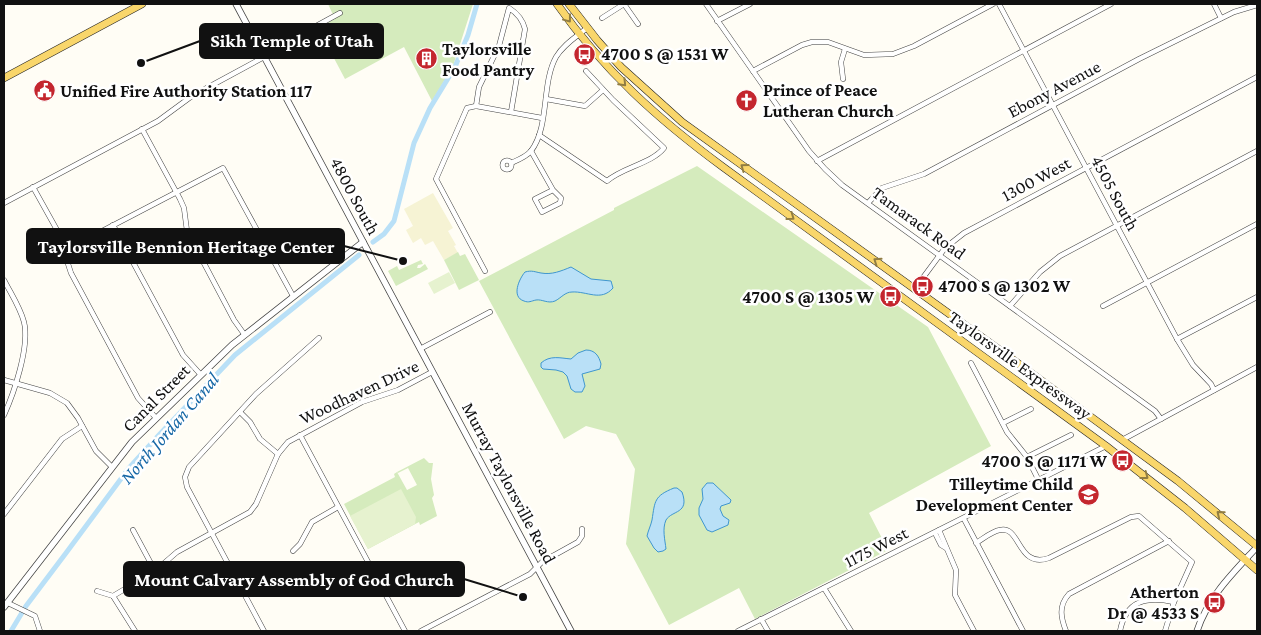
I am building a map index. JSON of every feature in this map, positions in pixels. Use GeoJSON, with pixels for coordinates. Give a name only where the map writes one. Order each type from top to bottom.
{"type":"FeatureCollection","features":[{"type":"Feature","properties":{"kind":"main road"},"geometry":{"type":"LineString","coordinates":[[4,78],[142,4]]}},
{"type":"Feature","properties":{"kind":"main road","name":"Taylorsville Expressway"},"geometry":{"type":"LineString","coordinates":[[557,4],[579,34],[634,94],[685,139],[1106,446],[1178,502],[1257,570]]}},
{"type":"Feature","properties":{"kind":"main road","name":"Taylorsville Expressway"},"geometry":{"type":"LineString","coordinates":[[569,4],[601,46],[631,77],[682,122],[1008,356],[1197,495],[1257,546]]}},
{"type":"Feature","properties":{"kind":"street"},"geometry":{"type":"LineString","coordinates":[[236,4],[264,56]]}},
{"type":"Feature","properties":{"kind":"street"},"geometry":{"type":"LineString","coordinates":[[602,18],[624,4],[638,24]]}},
{"type":"Feature","properties":{"kind":"street","name":"Tamarack Road"},"geometry":{"type":"LineString","coordinates":[[706,4],[817,161],[842,185],[1155,411],[1161,419]]}},
{"type":"Feature","properties":{"kind":"street"},"geometry":{"type":"LineString","coordinates":[[718,21],[750,4]]}},
{"type":"Feature","properties":{"kind":"street"},"geometry":{"type":"LineString","coordinates":[[753,71],[807,43],[817,41],[828,42],[858,54],[893,54],[904,51],[993,4]]}},
{"type":"Feature","properties":{"kind":"street","name":"4505 South"},"geometry":{"type":"LineString","coordinates":[[999,4],[1189,359],[1214,390]]}},
{"type":"Feature","properties":{"kind":"street"},"geometry":{"type":"LineString","coordinates":[[817,161],[1111,4]]}},
{"type":"Feature","properties":{"kind":"street"},"geometry":{"type":"LineString","coordinates":[[1214,4],[1221,18]]}},
{"type":"Feature","properties":{"kind":"street","name":"Ebony Avenue"},"geometry":{"type":"LineString","coordinates":[[868,203],[882,188],[924,174],[1139,59],[1221,18],[1257,4]]}},
{"type":"Feature","properties":{"kind":"street"},"geometry":{"type":"LineString","coordinates":[[476,106],[479,88],[499,46],[509,8],[519,17],[524,29],[511,112]]}},
{"type":"Feature","properties":{"kind":"street"},"geometry":{"type":"LineString","coordinates":[[4,203],[166,116],[192,96],[340,13]]}},
{"type":"Feature","properties":{"kind":"street"},"geometry":{"type":"LineString","coordinates":[[511,163],[525,156],[531,150],[539,135],[554,62],[562,48],[587,28]]}},
{"type":"Feature","properties":{"kind":"street"},"geometry":{"type":"LineString","coordinates":[[843,79],[841,62],[845,49]]}},
{"type":"Feature","properties":{"kind":"street","name":"4800 South"},"geometry":{"type":"LineString","coordinates":[[264,56],[420,349]]}},
{"type":"Feature","properties":{"kind":"street"},"geometry":{"type":"LineString","coordinates":[[539,135],[607,181],[618,173],[656,155],[664,148],[603,90],[586,71]]}},
{"type":"Feature","properties":{"kind":"street","name":"1300 West"},"geometry":{"type":"LineString","coordinates":[[922,279],[939,255],[950,243],[964,233],[1257,77]]}},
{"type":"Feature","properties":{"kind":"street"},"geometry":{"type":"LineString","coordinates":[[546,99],[585,106],[603,90]]}},
{"type":"Feature","properties":{"kind":"street"},"geometry":{"type":"LineString","coordinates":[[485,271],[436,182],[465,110],[476,106],[542,118]]}},
{"type":"Feature","properties":{"kind":"street"},"geometry":{"type":"LineString","coordinates":[[142,129],[184,208],[187,231],[234,320],[244,334]]}},
{"type":"Feature","properties":{"kind":"street"},"geometry":{"type":"LineString","coordinates":[[531,150],[553,190],[561,198],[560,203],[542,212],[536,198],[553,190]]}},
{"type":"Feature","properties":{"kind":"street"},"geometry":{"type":"LineString","coordinates":[[1010,306],[1029,282],[1053,261],[1257,151]]}},
{"type":"Feature","properties":{"kind":"street"},"geometry":{"type":"LineString","coordinates":[[62,248],[85,240],[223,168],[293,296]]}},
{"type":"Feature","properties":{"kind":"street"},"geometry":{"type":"LineString","coordinates":[[34,187],[55,226],[71,273],[136,396],[156,418]]}},
{"type":"Feature","properties":{"kind":"street"},"geometry":{"type":"LineString","coordinates":[[1103,306],[1257,224]]}},
{"type":"Feature","properties":{"kind":"street"},"geometry":{"type":"LineString","coordinates":[[113,225],[183,355],[201,374]]}},
{"type":"Feature","properties":{"kind":"street","name":"Canal Street"},"geometry":{"type":"LineString","coordinates":[[6,605],[132,442],[244,334],[363,242]]}},
{"type":"Feature","properties":{"kind":"street"},"geometry":{"type":"LineString","coordinates":[[4,280],[22,314],[26,332],[24,351],[4,415]]}},
{"type":"Feature","properties":{"kind":"street"},"geometry":{"type":"LineString","coordinates":[[1178,339],[1257,297]]}},
{"type":"Feature","properties":{"kind":"street"},"geometry":{"type":"LineString","coordinates":[[420,349],[490,312]]}},
{"type":"Feature","properties":{"kind":"street"},"geometry":{"type":"LineString","coordinates":[[264,631],[187,487],[185,474],[189,467],[259,391],[319,338]]}},
{"type":"Feature","properties":{"kind":"street","name":"Murray Taylorsville Road"},"geometry":{"type":"LineString","coordinates":[[420,349],[571,631]]}},
{"type":"Feature","properties":{"kind":"street"},"geometry":{"type":"LineString","coordinates":[[971,363],[1010,437],[1027,457],[1039,481]]}},
{"type":"Feature","properties":{"kind":"street"},"geometry":{"type":"LineString","coordinates":[[1122,440],[1257,367]]}},
{"type":"Feature","properties":{"kind":"street","name":"Woodhaven Drive"},"geometry":{"type":"LineString","coordinates":[[113,596],[155,570],[177,552],[252,510],[278,454],[288,442],[367,400],[398,390],[432,372]]}},
{"type":"Feature","properties":{"kind":"street"},"geometry":{"type":"LineString","coordinates":[[4,380],[56,396],[71,408],[96,451],[112,466]]}},
{"type":"Feature","properties":{"kind":"street"},"geometry":{"type":"LineString","coordinates":[[1003,424],[1032,409]]}},
{"type":"Feature","properties":{"kind":"street"},"geometry":{"type":"LineString","coordinates":[[240,412],[250,422],[263,442],[278,454]]}},
{"type":"Feature","properties":{"kind":"street"},"geometry":{"type":"LineString","coordinates":[[4,514],[62,439],[82,426]]}},
{"type":"Feature","properties":{"kind":"street"},"geometry":{"type":"LineString","coordinates":[[300,435],[405,631]]}},
{"type":"Feature","properties":{"kind":"street"},"geometry":{"type":"LineString","coordinates":[[1027,457],[1071,435]]}},
{"type":"Feature","properties":{"kind":"street","name":"1175 West"},"geometry":{"type":"LineString","coordinates":[[738,631],[1106,446]]}},
{"type":"Feature","properties":{"kind":"street"},"geometry":{"type":"LineString","coordinates":[[293,551],[300,544],[312,522],[338,507]]}},
{"type":"Feature","properties":{"kind":"street"},"geometry":{"type":"LineString","coordinates":[[976,543],[996,531],[1006,529],[1011,532],[1027,556],[1032,559],[1042,560],[1135,516],[1142,518],[1192,562],[1174,602],[1165,631]]}},
{"type":"Feature","properties":{"kind":"street"},"geometry":{"type":"LineString","coordinates":[[964,518],[1023,631]]}},
{"type":"Feature","properties":{"kind":"street"},"geometry":{"type":"LineString","coordinates":[[421,631],[530,574],[542,562],[578,542],[582,536],[582,529]]}},
{"type":"Feature","properties":{"kind":"street"},"geometry":{"type":"LineString","coordinates":[[133,530],[155,570]]}},
{"type":"Feature","properties":{"kind":"street"},"geometry":{"type":"LineString","coordinates":[[937,532],[945,543],[956,570],[955,595],[974,631]]}},
{"type":"Feature","properties":{"kind":"street"},"geometry":{"type":"LineString","coordinates":[[1066,631],[1062,621],[1061,610],[1062,603],[1069,594],[1169,541]]}},
{"type":"Feature","properties":{"kind":"street"},"geometry":{"type":"LineString","coordinates":[[1197,631],[1210,601],[1257,546]]}},
{"type":"Feature","properties":{"kind":"street"},"geometry":{"type":"LineString","coordinates":[[824,588],[851,631]]}},
{"type":"Feature","properties":{"kind":"street"},"geometry":{"type":"LineString","coordinates":[[96,591],[113,596],[135,631]]}},
{"type":"Feature","properties":{"kind":"street"},"geometry":{"type":"LineString","coordinates":[[1120,631],[1126,614],[1137,604],[1159,598],[1174,602]]}},
{"type":"Feature","properties":{"kind":"street"},"geometry":{"type":"LineString","coordinates":[[6,605],[36,618],[40,631]]}},
{"type":"Feature","properties":{"kind":"street"},"geometry":{"type":"LineString","coordinates":[[761,619],[768,631]]}},
{"type":"Feature","properties":{"kind":"shaded area"},"geometry":{"type":"Polygon","coordinates":[[[433,193],[453,228],[448,231],[458,253],[444,260],[433,241],[425,245],[421,238],[413,243],[406,230],[413,226],[404,209],[433,193]]]}},
{"type":"Feature","properties":{"kind":"green space"},"geometry":{"type":"Polygon","coordinates":[[[328,4],[473,4],[453,66],[432,101],[404,47],[345,79],[318,28],[335,19],[328,4]]]}},
{"type":"Feature","properties":{"kind":"green space"},"geometry":{"type":"Polygon","coordinates":[[[697,166],[928,327],[991,446],[869,513],[888,550],[755,619],[739,588],[669,625],[626,544],[635,469],[616,434],[586,426],[564,439],[479,281],[614,210],[614,208],[697,166]]]}},
{"type":"Feature","properties":{"kind":"green space"},"geometry":{"type":"Polygon","coordinates":[[[458,252],[460,256],[465,254],[479,280],[459,290],[444,260],[458,252]]]}},
{"type":"Feature","properties":{"kind":"green space"},"geometry":{"type":"Polygon","coordinates":[[[421,260],[423,264],[418,265],[417,268],[425,264],[428,269],[396,286],[388,271],[397,266],[399,270],[421,260]]]}},
{"type":"Feature","properties":{"kind":"green space"},"geometry":{"type":"Polygon","coordinates":[[[449,272],[455,283],[434,294],[428,283],[449,272]]]}},
{"type":"Feature","properties":{"kind":"green space"},"geometry":{"type":"Polygon","coordinates":[[[424,458],[429,463],[433,463],[431,479],[434,495],[432,498],[437,516],[420,525],[419,522],[368,549],[344,504],[395,477],[394,474],[397,472],[424,458]],[[408,468],[397,472],[407,490],[417,485],[408,468]]]}},
{"type":"Feature","properties":{"kind":"green space"},"geometry":{"type":"Polygon","coordinates":[[[401,489],[416,517],[415,524],[368,549],[350,516],[401,489]]]}},
{"type":"Feature","properties":{"kind":"water"},"geometry":{"type":"Polygon","coordinates":[[[571,267],[591,279],[611,281],[613,288],[599,295],[570,292],[552,302],[538,300],[526,302],[518,296],[517,288],[525,272],[549,273],[571,267]]]}},
{"type":"Feature","properties":{"kind":"water"},"geometry":{"type":"Polygon","coordinates":[[[586,350],[596,354],[601,364],[600,369],[582,374],[585,386],[582,392],[575,392],[571,389],[567,376],[563,372],[543,369],[541,367],[541,363],[544,360],[555,358],[571,359],[578,353],[586,350]]]}},
{"type":"Feature","properties":{"kind":"water"},"geometry":{"type":"Polygon","coordinates":[[[707,483],[713,483],[731,500],[730,503],[721,506],[720,509],[723,516],[729,520],[728,525],[712,532],[707,530],[699,515],[699,508],[703,499],[702,489],[707,483]]]}},
{"type":"Feature","properties":{"kind":"water"},"geometry":{"type":"Polygon","coordinates":[[[674,488],[682,492],[684,504],[682,508],[666,520],[664,531],[666,549],[658,552],[647,536],[655,504],[659,497],[674,488]]]}},
{"type":"Feature","properties":{"kind":"waterway","name":"North Jordan Canal"},"geometry":{"type":"LineString","coordinates":[[373,242],[384,234],[394,221],[414,143],[430,108],[455,67],[468,35],[477,4]]}},
{"type":"Feature","properties":{"kind":"waterway","name":"North Jordan Canal"},"geometry":{"type":"LineString","coordinates":[[11,631],[26,606],[129,468],[159,435],[235,355],[359,255]]}},
{"type":"Feature","properties":{"kind":"place","name":"4700 S @ 1531 W"},"geometry":{"type":"Point","coordinates":[585,54]}},
{"type":"Feature","properties":{"kind":"place","name":"Taylorsville Food Pantry"},"geometry":{"type":"Point","coordinates":[426,59]}},
{"type":"Feature","properties":{"kind":"place","name":"Sikh Temple of Utah"},"geometry":{"type":"Point","coordinates":[141,63]}},
{"type":"Feature","properties":{"kind":"place","name":"Unified Fire Authority Station 117"},"geometry":{"type":"Point","coordinates":[44,91]}},
{"type":"Feature","properties":{"kind":"place","name":"Prince of Peace Lutheran Church"},"geometry":{"type":"Point","coordinates":[747,100]}},
{"type":"Feature","properties":{"kind":"place","name":"Taylorsville Bennion Heritage Center"},"geometry":{"type":"Point","coordinates":[403,261]}},
{"type":"Feature","properties":{"kind":"place","name":"4700 S @ 1302 W"},"geometry":{"type":"Point","coordinates":[922,286]}},
{"type":"Feature","properties":{"kind":"place","name":"4700 S @ 1305 W"},"geometry":{"type":"Point","coordinates":[890,297]}},
{"type":"Feature","properties":{"kind":"place","name":"4700 S @ 1171 W"},"geometry":{"type":"Point","coordinates":[1123,461]}},
{"type":"Feature","properties":{"kind":"place","name":"Tilleytime Child Development Center"},"geometry":{"type":"Point","coordinates":[1089,494]}},
{"type":"Feature","properties":{"kind":"place","name":"Mount Calvary Assembly of God Church"},"geometry":{"type":"Point","coordinates":[523,597]}},
{"type":"Feature","properties":{"kind":"place","name":"Atherton Dr @ 4533 S"},"geometry":{"type":"Point","coordinates":[1215,602]}}]}
